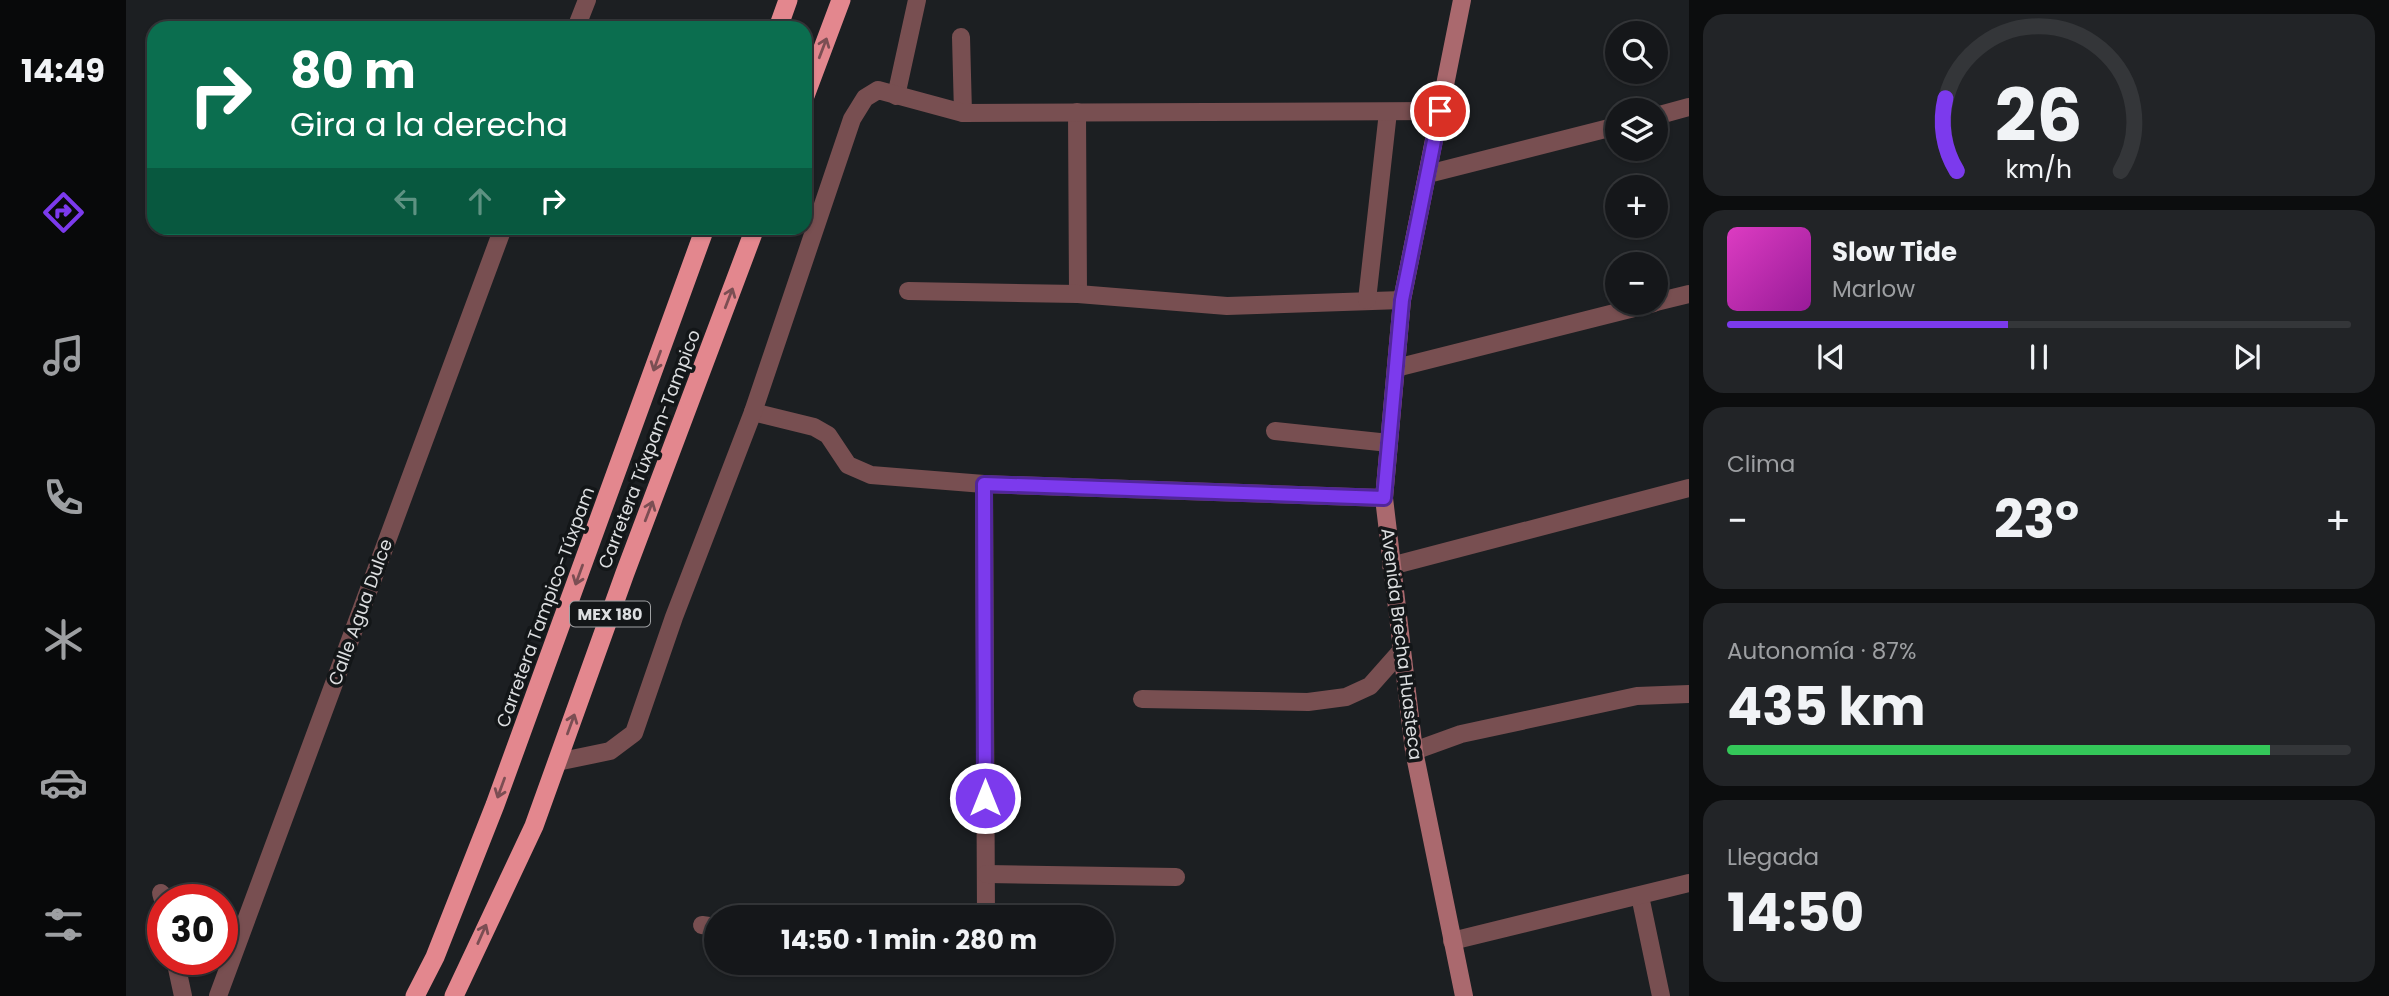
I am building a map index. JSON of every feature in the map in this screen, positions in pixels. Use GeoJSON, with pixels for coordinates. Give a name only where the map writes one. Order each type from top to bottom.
{"type":"FeatureCollection","features":[{"type":"Feature","properties":{"kind":"highway"},"geometry":{"type":"LineString","coordinates":[[780,21],[788,0]]}},
{"type":"Feature","properties":{"kind":"highway"},"geometry":{"type":"LineString","coordinates":[[812,77],[841,0]]}},
{"type":"Feature","properties":{"kind":"highway","name":"Carretera Tampico-Túxpam"},"geometry":{"type":"LineString","coordinates":[[415,996],[435,957],[495,805],[702,235]]}},
{"type":"Feature","properties":{"kind":"highway","name":"Carretera Túxpam-Tampico"},"geometry":{"type":"LineString","coordinates":[[454,996],[534,826],[625,573],[752,235]]}},
{"type":"Feature","properties":{"kind":"main road","name":"Avenida Brecha Huasteca"},"geometry":{"type":"LineString","coordinates":[[1462,0],[1402,300],[1384,498],[1414,751],[1464,996]]}},
{"type":"Feature","properties":{"kind":"street"},"geometry":{"type":"LineString","coordinates":[[579,21],[587,0]]}},
{"type":"Feature","properties":{"kind":"street"},"geometry":{"type":"LineString","coordinates":[[896,96],[917,0]]}},
{"type":"Feature","properties":{"kind":"street"},"geometry":{"type":"LineString","coordinates":[[961,37],[963,113]]}},
{"type":"Feature","properties":{"kind":"street"},"geometry":{"type":"LineString","coordinates":[[557,762],[610,751],[634,733],[674,617],[753,412],[852,119],[865,98],[878,90],[963,113],[1440,111]]}},
{"type":"Feature","properties":{"kind":"street"},"geometry":{"type":"LineString","coordinates":[[1668,113],[1689,107]]}},
{"type":"Feature","properties":{"kind":"street"},"geometry":{"type":"LineString","coordinates":[[1077,111],[1077,294]]}},
{"type":"Feature","properties":{"kind":"street"},"geometry":{"type":"LineString","coordinates":[[1367,300],[1388,112]]}},
{"type":"Feature","properties":{"kind":"street"},"geometry":{"type":"LineString","coordinates":[[1428,174],[1605,129]]}},
{"type":"Feature","properties":{"kind":"street","name":"Calle Agua Dulce"},"geometry":{"type":"LineString","coordinates":[[218,996],[500,235]]}},
{"type":"Feature","properties":{"kind":"street"},"geometry":{"type":"LineString","coordinates":[[908,291],[1077,294],[1227,306],[1402,300]]}},
{"type":"Feature","properties":{"kind":"street"},"geometry":{"type":"LineString","coordinates":[[1668,300],[1689,294]]}},
{"type":"Feature","properties":{"kind":"street"},"geometry":{"type":"LineString","coordinates":[[1396,368],[1607,315]]}},
{"type":"Feature","properties":{"kind":"street"},"geometry":{"type":"LineString","coordinates":[[753,412],[814,427],[828,435],[848,465],[871,475],[984,484],[1384,498]]}},
{"type":"Feature","properties":{"kind":"street"},"geometry":{"type":"LineString","coordinates":[[1275,431],[1389,443]]}},
{"type":"Feature","properties":{"kind":"street"},"geometry":{"type":"LineString","coordinates":[[984,484],[986,905]]}},
{"type":"Feature","properties":{"kind":"street"},"geometry":{"type":"LineString","coordinates":[[1391,566],[1689,488]]}},
{"type":"Feature","properties":{"kind":"street"},"geometry":{"type":"LineString","coordinates":[[1142,699],[1308,702],[1346,697],[1370,686],[1401,651]]}},
{"type":"Feature","properties":{"kind":"street"},"geometry":{"type":"LineString","coordinates":[[1414,751],[1461,734],[1637,696],[1689,694]]}},
{"type":"Feature","properties":{"kind":"street"},"geometry":{"type":"LineString","coordinates":[[986,874],[1176,877]]}},
{"type":"Feature","properties":{"kind":"street"},"geometry":{"type":"LineString","coordinates":[[1452,941],[1689,883]]}},
{"type":"Feature","properties":{"kind":"street"},"geometry":{"type":"LineString","coordinates":[[1640,895],[1661,996]]}},
{"type":"Feature","properties":{"kind":"street"},"geometry":{"type":"LineString","coordinates":[[179,975],[183,996]]}},
{"type":"Feature","properties":{"kind":"route"},"geometry":{"type":"LineString","coordinates":[[985,798],[984,484],[1384,498],[1402,300],[1440,111]]}}]}
